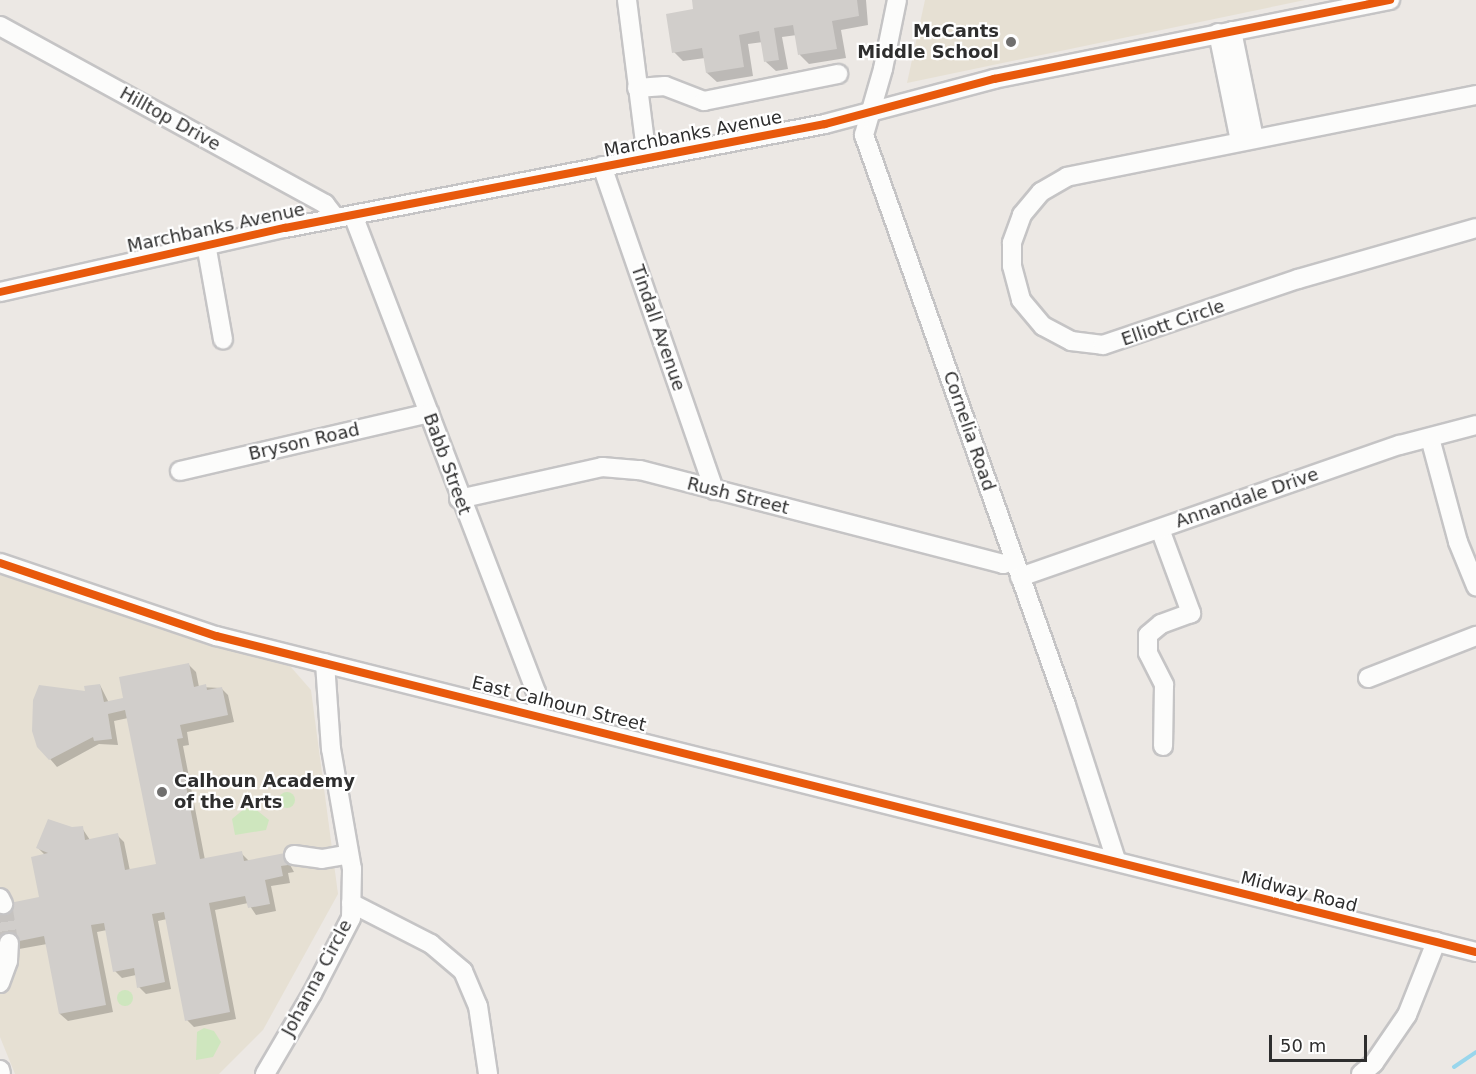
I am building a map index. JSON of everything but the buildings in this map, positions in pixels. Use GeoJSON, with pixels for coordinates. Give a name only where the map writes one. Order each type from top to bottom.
{"type":"FeatureCollection","features":[{"type":"Feature","properties":{"kind":"street"},"geometry":{"type":"LineString","coordinates":[[627,0],[647,158]]}},
{"type":"Feature","properties":{"kind":"street","name":"Cornelia Road"},"geometry":{"type":"LineString","coordinates":[[897,0],[883,69],[868,112],[864,135],[1109,830],[1116,861]]}},
{"type":"Feature","properties":{"kind":"street","name":"Marchbanks Avenue"},"geometry":{"type":"LineString","coordinates":[[0,292],[206,244],[825,124],[994,79],[1390,0]]}},
{"type":"Feature","properties":{"kind":"street","name":"Hilltop Drive"},"geometry":{"type":"LineString","coordinates":[[0,26],[325,204],[344,217]]}},
{"type":"Feature","properties":{"kind":"street"},"geometry":{"type":"LineString","coordinates":[[1225,32],[1247,139]]}},
{"type":"Feature","properties":{"kind":"street"},"geometry":{"type":"LineString","coordinates":[[637,88],[665,86],[704,101],[837,74]]}},
{"type":"Feature","properties":{"kind":"street","name":"Elliott Circle"},"geometry":{"type":"LineString","coordinates":[[1476,95],[1081,173],[1041,192],[1022,215],[1012,243],[1013,280],[1021,300],[1032,315],[1054,335],[1103,345],[1298,279],[1476,228]]}},
{"type":"Feature","properties":{"kind":"street","name":"Tindall Avenue"},"geometry":{"type":"LineString","coordinates":[[602,166],[714,490]]}},
{"type":"Feature","properties":{"kind":"street","name":"Babb Street"},"geometry":{"type":"LineString","coordinates":[[344,217],[429,413],[459,499],[536,692],[538,714]]}},
{"type":"Feature","properties":{"kind":"street"},"geometry":{"type":"LineString","coordinates":[[206,244],[223,339]]}},
{"type":"Feature","properties":{"kind":"street","name":"Bryson Road"},"geometry":{"type":"LineString","coordinates":[[180,471],[429,413]]}},
{"type":"Feature","properties":{"kind":"street","name":"Annandale Drive"},"geometry":{"type":"LineString","coordinates":[[1017,569],[1160,529],[1430,438],[1476,425]]}},
{"type":"Feature","properties":{"kind":"street"},"geometry":{"type":"LineString","coordinates":[[1430,438],[1458,542],[1476,586]]}},
{"type":"Feature","properties":{"kind":"street","name":"Rush Street"},"geometry":{"type":"LineString","coordinates":[[459,499],[602,467],[640,470],[1017,569]]}},
{"type":"Feature","properties":{"kind":"street"},"geometry":{"type":"LineString","coordinates":[[1160,529],[1191,613],[1161,624],[1148,635],[1148,653],[1164,685],[1163,746]]}},
{"type":"Feature","properties":{"kind":"street","name":"East Calhoun Street"},"geometry":{"type":"LineString","coordinates":[[0,563],[216,636],[538,714],[1116,861]]}},
{"type":"Feature","properties":{"kind":"street"},"geometry":{"type":"LineString","coordinates":[[1368,678],[1476,636]]}},
{"type":"Feature","properties":{"kind":"street","name":"Johanna Circle"},"geometry":{"type":"LineString","coordinates":[[265,1074],[312,994],[351,918],[350,854],[331,749],[326,663]]}},
{"type":"Feature","properties":{"kind":"street"},"geometry":{"type":"LineString","coordinates":[[294,855],[322,859],[350,854]]}},
{"type":"Feature","properties":{"kind":"street","name":"Midway Road"},"geometry":{"type":"LineString","coordinates":[[1116,861],[1476,952]]}},
{"type":"Feature","properties":{"kind":"street"},"geometry":{"type":"LineString","coordinates":[[351,903],[431,944],[463,970],[478,1006],[488,1074]]}},
{"type":"Feature","properties":{"kind":"street"},"geometry":{"type":"LineString","coordinates":[[1361,1074],[1374,1063],[1407,1015],[1436,942]]}},
{"type":"Feature","properties":{"kind":"street"},"geometry":{"type":"LineString","coordinates":[[0,983],[8,961],[9,943]]}},
{"type":"Feature","properties":{"kind":"shaded area","name":"McCants Middle School"},"geometry":{"type":"Polygon","coordinates":[[[925,0],[1305,0],[907,83],[925,0]]]}},
{"type":"Feature","properties":{"kind":"shaded area","name":"Calhoun Academy of the Arts"},"geometry":{"type":"Polygon","coordinates":[[[0,574],[290,666],[311,690],[338,894],[263,1030],[219,1074],[15,1074],[0,1037],[0,574]]]}},
{"type":"Feature","properties":{"kind":"green space"},"geometry":{"type":"Polygon","coordinates":[[[284,792],[290,792],[295,800],[293,806],[284,808],[279,803],[279,797],[284,792]]]}},
{"type":"Feature","properties":{"kind":"green space"},"geometry":{"type":"Polygon","coordinates":[[[254,808],[269,820],[266,830],[235,835],[232,819],[244,809],[254,808]]]}},
{"type":"Feature","properties":{"kind":"green space"},"geometry":{"type":"Polygon","coordinates":[[[122,990],[128,990],[133,998],[131,1004],[122,1006],[117,1001],[117,995],[122,990]]]}},
{"type":"Feature","properties":{"kind":"green space"},"geometry":{"type":"Polygon","coordinates":[[[204,1028],[214,1031],[221,1042],[213,1057],[196,1060],[197,1032],[204,1028]]]}},
{"type":"Feature","properties":{"kind":"waterway"},"geometry":{"type":"LineString","coordinates":[[1454,1067],[1476,1052]]}},
{"type":"Feature","properties":{"kind":"tunnel"},"geometry":{"type":"LineString","coordinates":[[3,904],[9,943]]}},
{"type":"Feature","properties":{"kind":"cycle path"},"geometry":{"type":"LineString","coordinates":[[0,292],[285,228],[825,124],[994,79],[1390,0]]}},
{"type":"Feature","properties":{"kind":"cycle path"},"geometry":{"type":"LineString","coordinates":[[0,563],[216,636],[1476,952]]}},
{"type":"Feature","properties":{"kind":"place","name":"McCants Middle School"},"geometry":{"type":"Point","coordinates":[1011,42]}},
{"type":"Feature","properties":{"kind":"place","name":"Calhoun Academy of the Arts"},"geometry":{"type":"Point","coordinates":[162,792]}}]}
